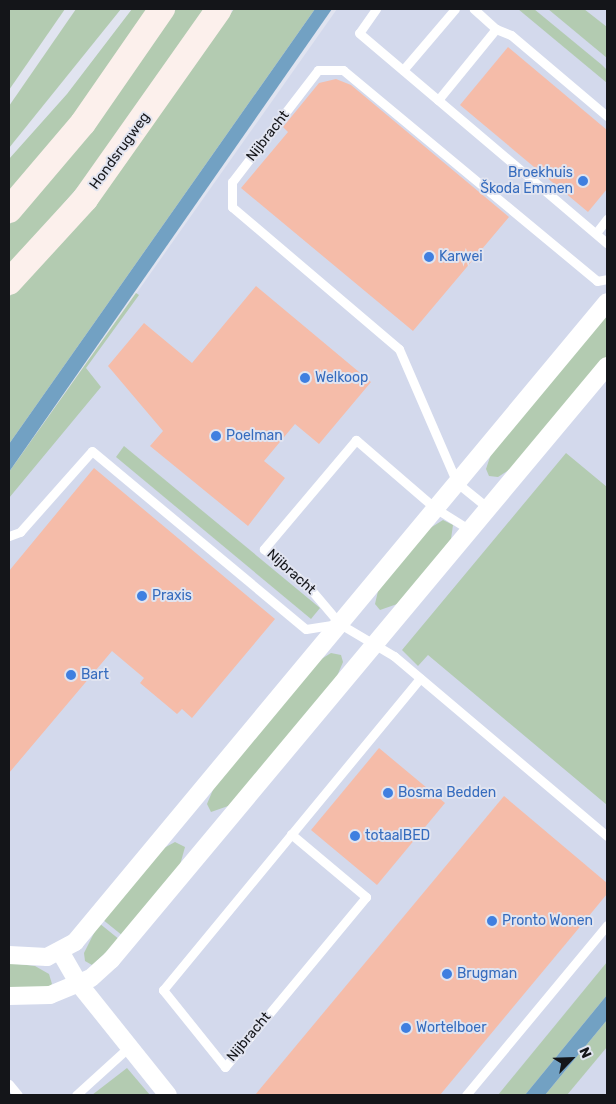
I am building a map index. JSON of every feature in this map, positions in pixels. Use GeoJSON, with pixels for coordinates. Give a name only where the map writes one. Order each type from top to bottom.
{"type":"FeatureCollection","features":[{"type":"Feature","properties":{"kind":"main road"},"geometry":{"type":"LineString","coordinates":[[9,210],[83,123],[162,9]]}},
{"type":"Feature","properties":{"kind":"main road","name":"Hondsrugweg"},"geometry":{"type":"LineString","coordinates":[[9,282],[63,226],[126,146],[219,9]]}},
{"type":"Feature","properties":{"kind":"street"},"geometry":{"type":"LineString","coordinates":[[9,956],[48,957],[61,953],[75,942],[607,302]]}},
{"type":"Feature","properties":{"kind":"street"},"geometry":{"type":"LineString","coordinates":[[9,996],[50,995],[79,984],[111,960],[607,366]]}},
{"type":"Feature","properties":{"kind":"street"},"geometry":{"type":"LineString","coordinates":[[61,953],[79,984],[168,1095]]}},
{"type":"Feature","properties":{"kind":"lane"},"geometry":{"type":"LineString","coordinates":[[376,9],[359,33],[607,243]]}},
{"type":"Feature","properties":{"kind":"lane"},"geometry":{"type":"LineString","coordinates":[[403,70],[455,9]]}},
{"type":"Feature","properties":{"kind":"lane"},"geometry":{"type":"LineString","coordinates":[[474,9],[496,29],[511,35],[607,116]]}},
{"type":"Feature","properties":{"kind":"lane"},"geometry":{"type":"LineString","coordinates":[[438,100],[496,29]]}},
{"type":"Feature","properties":{"kind":"lane","name":"Nijbracht"},"geometry":{"type":"LineString","coordinates":[[488,508],[457,483],[399,349],[232,207],[232,182],[318,70],[343,70],[597,281],[607,279]]}},
{"type":"Feature","properties":{"kind":"lane"},"geometry":{"type":"LineString","coordinates":[[596,233],[607,219]]}},
{"type":"Feature","properties":{"kind":"lane","name":"Nijbracht"},"geometry":{"type":"LineString","coordinates":[[470,530],[436,508],[356,440],[264,549],[308,585],[340,624],[420,678],[607,836]]}},
{"type":"Feature","properties":{"kind":"lane"},"geometry":{"type":"LineString","coordinates":[[9,536],[20,532],[92,452],[306,629],[340,624]]}},
{"type":"Feature","properties":{"kind":"lane","name":"Nijbracht"},"geometry":{"type":"LineString","coordinates":[[291,834],[366,897],[225,1067],[163,990],[291,834],[420,678]]}},
{"type":"Feature","properties":{"kind":"lane"},"geometry":{"type":"LineString","coordinates":[[466,1095],[607,925]]}},
{"type":"Feature","properties":{"kind":"lane"},"geometry":{"type":"LineString","coordinates":[[76,1095],[129,1047]]}},
{"type":"Feature","properties":{"kind":"lane"},"geometry":{"type":"LineString","coordinates":[[9,1084],[18,1095]]}},
{"type":"Feature","properties":{"kind":"shaded area"},"geometry":{"type":"Polygon","coordinates":[[[337,9],[607,9],[607,1095],[9,1095],[9,474],[337,9]]]}},
{"type":"Feature","properties":{"kind":"green space"},"geometry":{"type":"Polygon","coordinates":[[[9,9],[65,9],[9,90],[9,9]]]}},
{"type":"Feature","properties":{"kind":"green space"},"geometry":{"type":"Polygon","coordinates":[[[76,9],[121,9],[9,148],[9,106],[76,9]]]}},
{"type":"Feature","properties":{"kind":"green space"},"geometry":{"type":"Polygon","coordinates":[[[132,9],[148,9],[75,114],[9,193],[9,159],[67,94],[132,9]]]}},
{"type":"Feature","properties":{"kind":"green space"},"geometry":{"type":"Polygon","coordinates":[[[176,9],[206,9],[91,172],[9,267],[9,225],[102,117],[176,9]]]}},
{"type":"Feature","properties":{"kind":"green space"},"geometry":{"type":"Polygon","coordinates":[[[234,9],[315,9],[9,444],[9,297],[117,175],[234,9]]]}},
{"type":"Feature","properties":{"kind":"green space"},"geometry":{"type":"Polygon","coordinates":[[[518,9],[534,9],[602,65],[607,70],[607,83],[518,9]]]}},
{"type":"Feature","properties":{"kind":"green space"},"geometry":{"type":"Polygon","coordinates":[[[548,9],[584,9],[607,27],[607,58],[548,9]]]}},
{"type":"Feature","properties":{"kind":"green space"},"geometry":{"type":"Polygon","coordinates":[[[136,293],[139,295],[86,368],[101,387],[9,498],[9,472],[136,293]]]}},
{"type":"Feature","properties":{"kind":"green space"},"geometry":{"type":"Polygon","coordinates":[[[607,311],[607,356],[518,464],[498,477],[489,476],[486,469],[492,451],[607,311]]]}},
{"type":"Feature","properties":{"kind":"green space"},"geometry":{"type":"Polygon","coordinates":[[[124,446],[320,608],[311,619],[116,457],[124,446]]]}},
{"type":"Feature","properties":{"kind":"green space"},"geometry":{"type":"Polygon","coordinates":[[[566,453],[607,487],[607,805],[428,655],[418,666],[402,650],[566,453]]]}},
{"type":"Feature","properties":{"kind":"green space"},"geometry":{"type":"Polygon","coordinates":[[[443,520],[453,525],[451,539],[400,603],[380,610],[375,604],[378,591],[427,530],[443,520]]]}},
{"type":"Feature","properties":{"kind":"green space"},"geometry":{"type":"Polygon","coordinates":[[[331,653],[341,655],[343,662],[335,681],[231,805],[211,812],[207,804],[215,785],[315,663],[331,653]]]}},
{"type":"Feature","properties":{"kind":"green space"},"geometry":{"type":"Polygon","coordinates":[[[175,842],[185,847],[180,865],[123,936],[102,919],[164,848],[175,842]]]}},
{"type":"Feature","properties":{"kind":"green space"},"geometry":{"type":"Polygon","coordinates":[[[99,923],[120,940],[92,965],[85,961],[84,953],[99,923]]]}},
{"type":"Feature","properties":{"kind":"green space"},"geometry":{"type":"Polygon","coordinates":[[[607,962],[607,995],[525,1095],[498,1095],[607,962]]]}},
{"type":"Feature","properties":{"kind":"green space"},"geometry":{"type":"Polygon","coordinates":[[[9,963],[35,966],[49,974],[52,984],[48,988],[9,989],[9,963]]]}},
{"type":"Feature","properties":{"kind":"green space"},"geometry":{"type":"Polygon","coordinates":[[[607,1020],[607,1047],[567,1095],[545,1095],[607,1020]]]}},
{"type":"Feature","properties":{"kind":"green space"},"geometry":{"type":"Polygon","coordinates":[[[127,1068],[150,1095],[92,1095],[127,1068]]]}},
{"type":"Feature","properties":{"kind":"water"},"geometry":{"type":"Polygon","coordinates":[[[315,9],[332,9],[9,472],[9,444],[315,9]]]}},
{"type":"Feature","properties":{"kind":"water"},"geometry":{"type":"Polygon","coordinates":[[[607,995],[607,1020],[545,1095],[525,1095],[607,995]]]}},
{"type":"Feature","properties":{"kind":"building"},"geometry":{"type":"Polygon","coordinates":[[[508,47],[607,130],[607,189],[588,212],[460,105],[508,47]]]}},
{"type":"Feature","properties":{"kind":"building"},"geometry":{"type":"Polygon","coordinates":[[[336,79],[351,85],[509,217],[413,331],[241,188],[288,132],[283,127],[319,83],[336,79]]]}},
{"type":"Feature","properties":{"kind":"building"},"geometry":{"type":"Polygon","coordinates":[[[256,286],[371,382],[319,444],[295,424],[264,461],[285,478],[248,526],[150,446],[163,431],[108,366],[144,323],[192,363],[256,286]]]}},
{"type":"Feature","properties":{"kind":"building"},"geometry":{"type":"Polygon","coordinates":[[[94,468],[275,619],[192,718],[182,709],[177,714],[140,683],[144,678],[112,651],[9,773],[9,571],[94,468]]]}},
{"type":"Feature","properties":{"kind":"building"},"geometry":{"type":"Polygon","coordinates":[[[379,748],[445,803],[377,885],[311,830],[379,748]]]}},
{"type":"Feature","properties":{"kind":"building"},"geometry":{"type":"Polygon","coordinates":[[[504,796],[607,883],[607,894],[440,1095],[255,1095],[504,796]]]}},
{"type":"Feature","properties":{"kind":"place","name":"Broekhuis Škoda Emmen"},"geometry":{"type":"Point","coordinates":[583,181]}},
{"type":"Feature","properties":{"kind":"place","name":"Karwei"},"geometry":{"type":"Point","coordinates":[429,257]}},
{"type":"Feature","properties":{"kind":"place","name":"Welkoop"},"geometry":{"type":"Point","coordinates":[305,378]}},
{"type":"Feature","properties":{"kind":"place","name":"Poelman"},"geometry":{"type":"Point","coordinates":[216,436]}},
{"type":"Feature","properties":{"kind":"place","name":"Praxis"},"geometry":{"type":"Point","coordinates":[142,596]}},
{"type":"Feature","properties":{"kind":"place","name":"Bart"},"geometry":{"type":"Point","coordinates":[71,675]}},
{"type":"Feature","properties":{"kind":"place","name":"Bosma Bedden"},"geometry":{"type":"Point","coordinates":[388,793]}},
{"type":"Feature","properties":{"kind":"place","name":"totaalBED"},"geometry":{"type":"Point","coordinates":[355,836]}},
{"type":"Feature","properties":{"kind":"place","name":"Pronto Wonen"},"geometry":{"type":"Point","coordinates":[492,921]}},
{"type":"Feature","properties":{"kind":"place","name":"Brugman"},"geometry":{"type":"Point","coordinates":[447,974]}},
{"type":"Feature","properties":{"kind":"place","name":"Wortelboer"},"geometry":{"type":"Point","coordinates":[406,1028]}}]}
